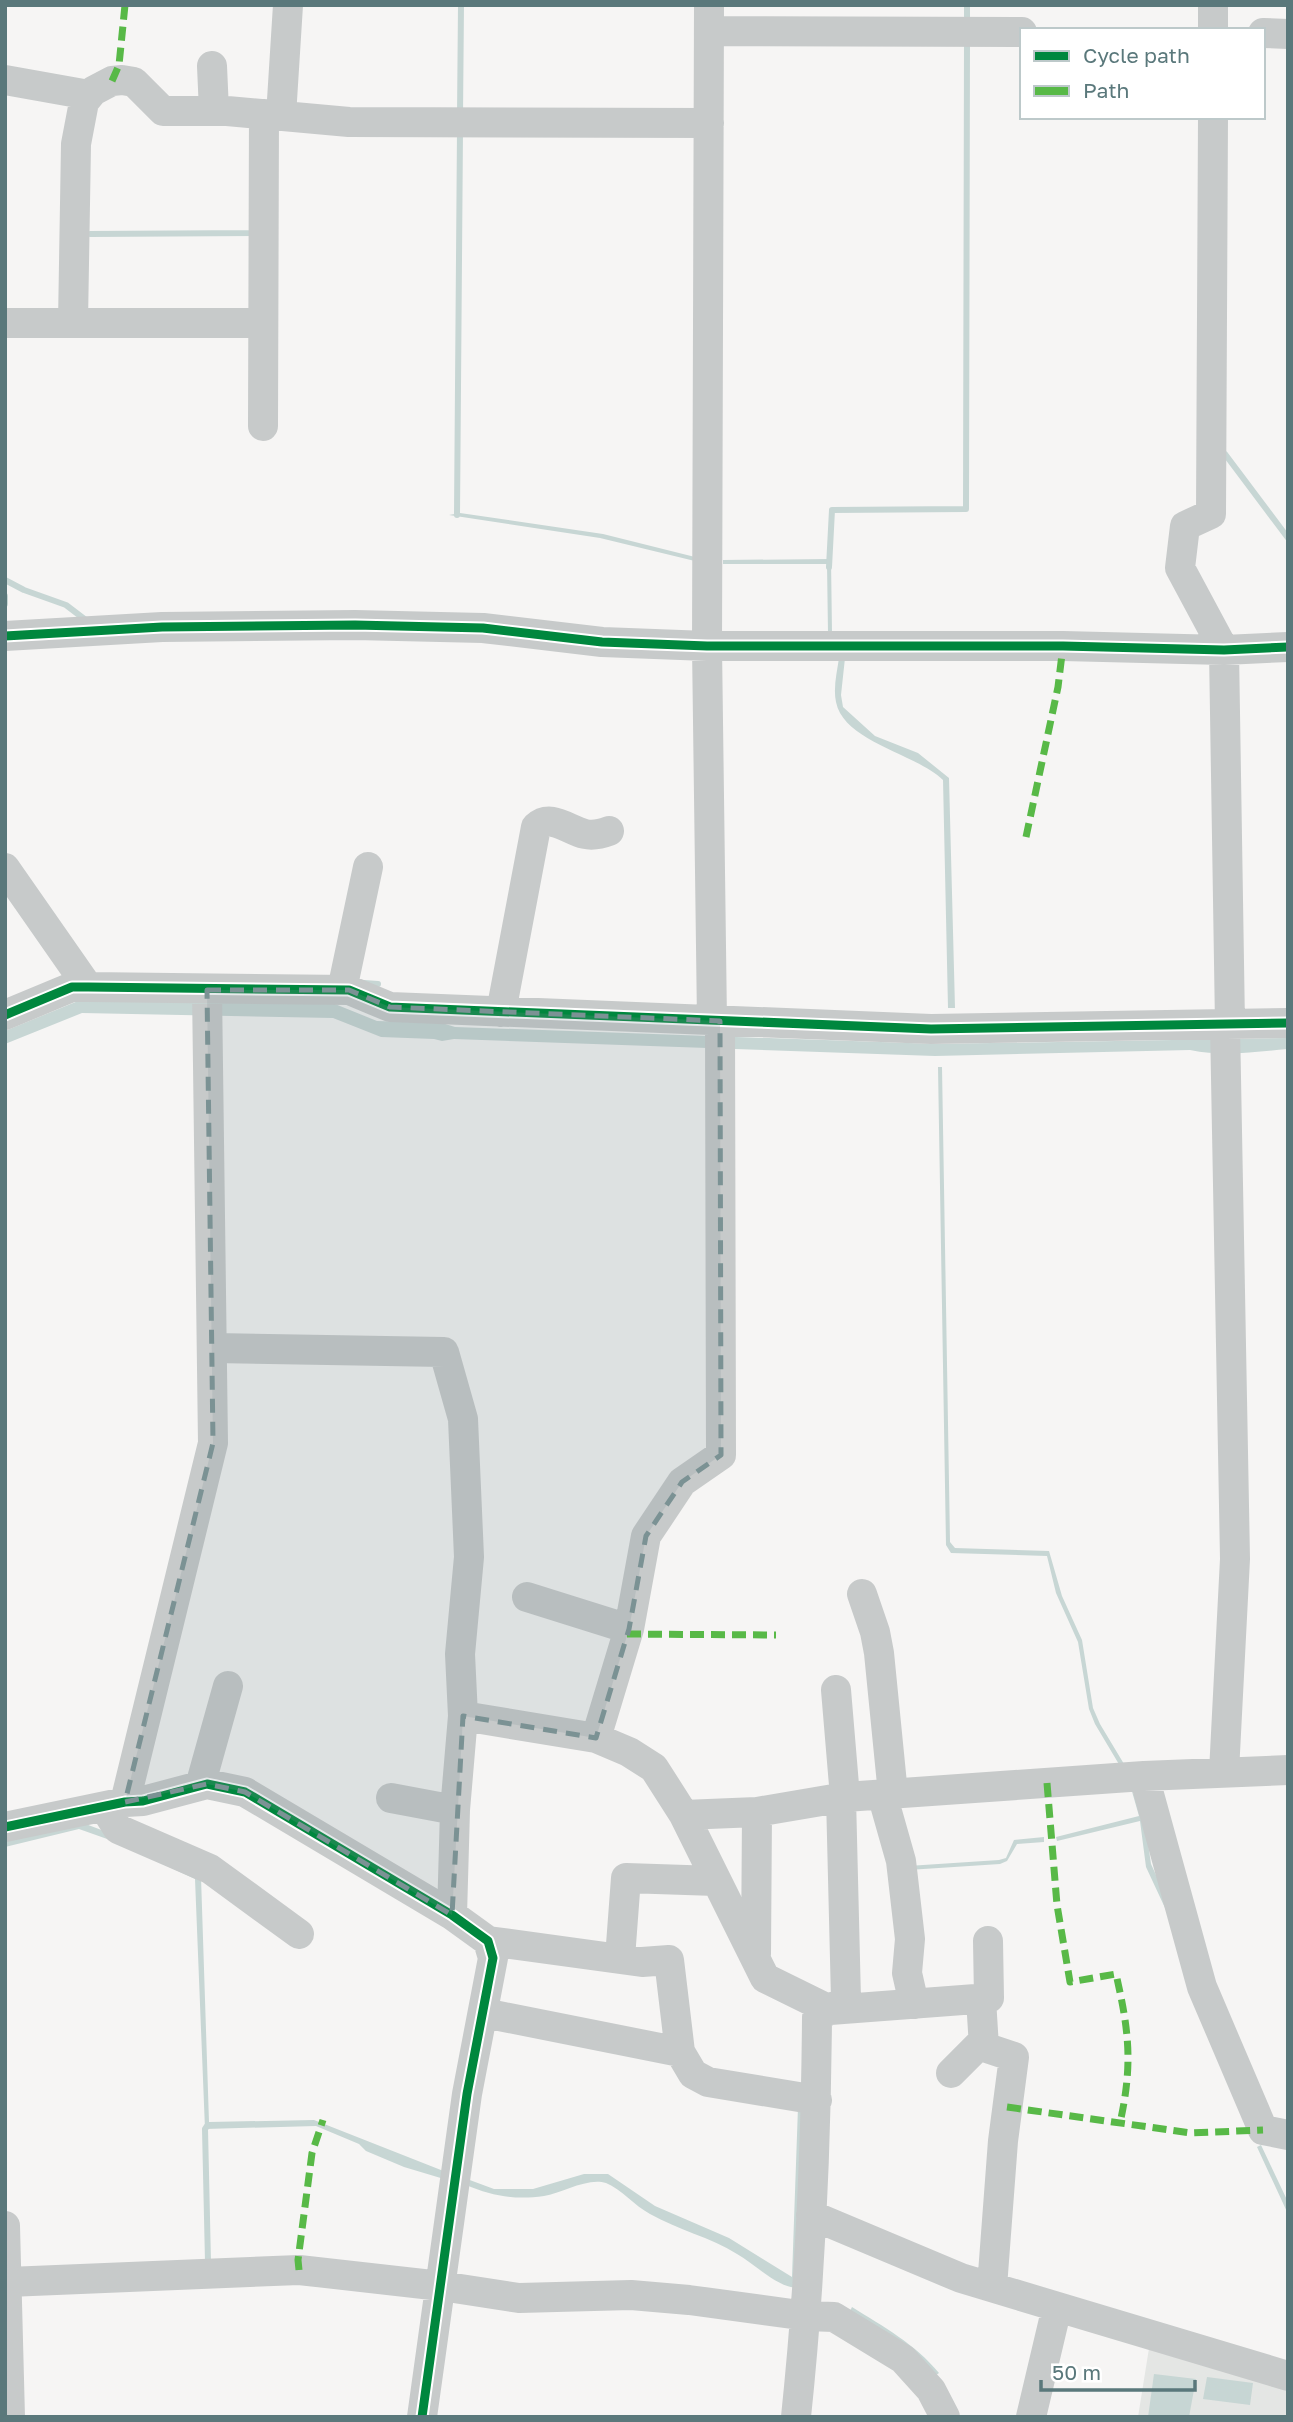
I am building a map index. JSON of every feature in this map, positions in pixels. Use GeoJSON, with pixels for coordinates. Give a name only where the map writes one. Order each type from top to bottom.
{"type":"FeatureCollection","features":[{"type":"Feature","properties":{"kind":"street"},"geometry":{"type":"LineString","coordinates":[[262,426],[263,323],[272,115],[288,5]]}},
{"type":"Feature","properties":{"kind":"street"},"geometry":{"type":"LineString","coordinates":[[1213,5],[1213,28]]}},
{"type":"Feature","properties":{"kind":"street"},"geometry":{"type":"LineString","coordinates":[[596,1738],[629,1629],[646,1536],[682,1482],[721,1455],[716,1021],[707,646],[709,18],[1020,32]]}},
{"type":"Feature","properties":{"kind":"street"},"geometry":{"type":"LineString","coordinates":[[1265,33],[1288,34]]}},
{"type":"Feature","properties":{"kind":"street"},"geometry":{"type":"LineString","coordinates":[[212,66],[214,111]]}},
{"type":"Feature","properties":{"kind":"street"},"geometry":{"type":"LineString","coordinates":[[5,80],[89,95]]}},
{"type":"Feature","properties":{"kind":"street"},"geometry":{"type":"LineString","coordinates":[[73,323],[76,144],[84,102],[89,95],[112,81],[134,82],[163,111],[214,111],[349,122],[709,123]]}},
{"type":"Feature","properties":{"kind":"street"},"geometry":{"type":"LineString","coordinates":[[1213,119],[1211,514],[1185,526],[1180,568],[1224,650],[1235,1559],[1224,1772]]}},
{"type":"Feature","properties":{"kind":"street"},"geometry":{"type":"LineString","coordinates":[[5,323],[263,323]]}},
{"type":"Feature","properties":{"kind":"street"},"geometry":{"type":"LineString","coordinates":[[5,636],[162,627],[355,625],[482,628],[602,642],[707,646],[1063,646],[1224,650],[1288,648]]}},
{"type":"Feature","properties":{"kind":"street"},"geometry":{"type":"LineString","coordinates":[[501,1012],[536,827],[542,821],[551,820],[585,834],[597,835],[609,831]]}},
{"type":"Feature","properties":{"kind":"street"},"geometry":{"type":"LineString","coordinates":[[342,990],[368,867]]}},
{"type":"Feature","properties":{"kind":"street"},"geometry":{"type":"LineString","coordinates":[[5,868],[88,988]]}},
{"type":"Feature","properties":{"kind":"street"},"geometry":{"type":"LineString","coordinates":[[5,1016],[72,987],[207,1003],[349,990],[390,1007],[931,1028],[1227,1034],[1288,1023]]}},
{"type":"Feature","properties":{"kind":"street"},"geometry":{"type":"LineString","coordinates":[[115,1821],[213,1443],[207,1003]]}},
{"type":"Feature","properties":{"kind":"street"},"geometry":{"type":"LineString","coordinates":[[213,1348],[443,1352],[463,1419],[469,1557],[460,1654],[463,1716],[455,1810],[452,1914]]}},
{"type":"Feature","properties":{"kind":"street"},"geometry":{"type":"LineString","coordinates":[[862,1594],[879,1653],[887,1794],[901,1861],[910,1939],[907,1973],[914,2004]]}},
{"type":"Feature","properties":{"kind":"street"},"geometry":{"type":"LineString","coordinates":[[527,1597],[629,1629]]}},
{"type":"Feature","properties":{"kind":"street"},"geometry":{"type":"LineString","coordinates":[[200,1786],[228,1686]]}},
{"type":"Feature","properties":{"kind":"street"},"geometry":{"type":"LineString","coordinates":[[796,2417],[807,2316],[817,2100],[817,2017],[846,2000],[843,1797],[836,1690]]}},
{"type":"Feature","properties":{"kind":"street"},"geometry":{"type":"LineString","coordinates":[[463,1716],[596,1738],[629,1752],[654,1768],[684,1815],[765,1978],[830,2010],[989,1998],[988,1941]]}},
{"type":"Feature","properties":{"kind":"street"},"geometry":{"type":"LineString","coordinates":[[684,1815],[757,1812],[843,1797],[1144,1776],[1288,1770]]}},
{"type":"Feature","properties":{"kind":"street"},"geometry":{"type":"LineString","coordinates":[[1144,1776],[1202,1987],[1263,2130],[1288,2135]]}},
{"type":"Feature","properties":{"kind":"street"},"geometry":{"type":"LineString","coordinates":[[115,1821],[143,1801],[207,1784],[245,1792],[452,1914],[488,1941],[642,1962],[669,1961],[680,2052],[693,2074],[708,2082],[817,2100]]}},
{"type":"Feature","properties":{"kind":"street"},"geometry":{"type":"LineString","coordinates":[[391,1798],[455,1810]]}},
{"type":"Feature","properties":{"kind":"street"},"geometry":{"type":"LineString","coordinates":[[757,1812],[757,1958]]}},
{"type":"Feature","properties":{"kind":"street"},"geometry":{"type":"LineString","coordinates":[[5,1827],[115,1821],[210,1869],[299,1934]]}},
{"type":"Feature","properties":{"kind":"street"},"geometry":{"type":"LineString","coordinates":[[620,1958],[626,1878],[716,1881]]}},
{"type":"Feature","properties":{"kind":"street"},"geometry":{"type":"LineString","coordinates":[[422,2417],[467,2094],[493,1958],[488,1941]]}},
{"type":"Feature","properties":{"kind":"street"},"geometry":{"type":"LineString","coordinates":[[981,1999],[984,2047],[1014,2057],[1003,2141],[992,2287]]}},
{"type":"Feature","properties":{"kind":"street"},"geometry":{"type":"LineString","coordinates":[[484,2013],[680,2052]]}},
{"type":"Feature","properties":{"kind":"street"},"geometry":{"type":"LineString","coordinates":[[951,2073],[983,2041]]}},
{"type":"Feature","properties":{"kind":"street"},"geometry":{"type":"LineString","coordinates":[[811,2215],[961,2278],[1288,2376]]}},
{"type":"Feature","properties":{"kind":"street"},"geometry":{"type":"LineString","coordinates":[[5,2226],[10,2417]]}},
{"type":"Feature","properties":{"kind":"street"},"geometry":{"type":"LineString","coordinates":[[8,2283],[299,2270],[519,2298],[632,2295],[834,2317],[904,2360],[931,2390],[945,2417]]}},
{"type":"Feature","properties":{"kind":"street"},"geometry":{"type":"LineString","coordinates":[[1031,2417],[1057,2307]]}},
{"type":"Feature","properties":{"kind":"highlighted area"},"geometry":{"type":"Polygon","coordinates":[[[207,990],[349,990],[390,1007],[720,1021],[721,1455],[682,1482],[646,1536],[629,1629],[596,1738],[463,1716],[452,1915],[245,1792],[207,1784],[125,1802],[213,1443],[207,990]]]}},
{"type":"Feature","properties":{"kind":"shaded area"},"geometry":{"type":"Polygon","coordinates":[[[460,513],[603,534],[699,558],[699,562],[600,538],[449,515],[460,513]]]}},
{"type":"Feature","properties":{"kind":"shaded area"},"geometry":{"type":"Polygon","coordinates":[[[831,559],[832,633],[828,633],[827,564],[723,564],[723,560],[831,559]]]}},
{"type":"Feature","properties":{"kind":"shaded area"},"geometry":{"type":"Polygon","coordinates":[[[839,658],[845,658],[841,695],[843,707],[875,736],[918,753],[949,778],[955,1008],[948,1008],[943,780],[916,762],[866,737],[842,716],[835,691],[839,658]]]}},
{"type":"Feature","properties":{"kind":"shaded area"},"geometry":{"type":"Polygon","coordinates":[[[78,1001],[335,1004],[377,1021],[442,1023],[455,1027],[936,1044],[1288,1038],[1288,1049],[1227,1054],[1190,1050],[935,1056],[454,1039],[442,1041],[381,1037],[333,1018],[82,1013],[5,1044],[5,1031],[78,1001]]]}},
{"type":"Feature","properties":{"kind":"shaded area"},"geometry":{"type":"Polygon","coordinates":[[[938,1067],[942,1067],[950,1542],[955,1548],[1049,1551],[1062,1596],[1082,1640],[1093,1708],[1124,1764],[1120,1766],[1089,1709],[1078,1642],[1056,1593],[1047,1556],[951,1553],[946,1545],[938,1067]]]}},
{"type":"Feature","properties":{"kind":"shaded area"},"geometry":{"type":"Polygon","coordinates":[[[1131,1788],[1144,1815],[1151,1864],[1171,1908],[1166,1910],[1146,1867],[1140,1821],[1057,1841],[1056,1837],[1139,1816],[1131,1788]]]}},
{"type":"Feature","properties":{"kind":"shaded area"},"geometry":{"type":"Polygon","coordinates":[[[83,1823],[112,1834],[110,1840],[79,1829],[5,1847],[5,1840],[83,1823]]]}},
{"type":"Feature","properties":{"kind":"shaded area"},"geometry":{"type":"Polygon","coordinates":[[[1044,1837],[1044,1842],[1017,1844],[1007,1861],[1000,1864],[908,1870],[908,1866],[999,1860],[1006,1858],[1014,1840],[1044,1837]]]}},
{"type":"Feature","properties":{"kind":"shaded area"},"geometry":{"type":"Polygon","coordinates":[[[122,1845],[201,1877],[209,2122],[314,2120],[446,2172],[444,2179],[404,2167],[316,2126],[205,2129],[195,1879],[122,1845]]]}},
{"type":"Feature","properties":{"kind":"shaded area"},"geometry":{"type":"Polygon","coordinates":[[[798,2107],[803,2111],[797,2288],[781,2284],[727,2248],[650,2214],[606,2183],[591,2182],[544,2196],[523,2198],[485,2192],[466,2185],[467,2179],[494,2189],[533,2189],[584,2174],[608,2174],[655,2206],[729,2238],[792,2277],[798,2107]]]}},
{"type":"Feature","properties":{"kind":"shaded area"},"geometry":{"type":"Polygon","coordinates":[[[1261,2145],[1288,2202],[1288,2214],[1257,2147],[1261,2145]]]}},
{"type":"Feature","properties":{"kind":"shaded area"},"geometry":{"type":"Polygon","coordinates":[[[852,2307],[909,2345],[939,2373],[932,2378],[848,2315],[852,2307]]]}},
{"type":"Feature","properties":{"kind":"shaded area"},"geometry":{"type":"Polygon","coordinates":[[[1150,2342],[1288,2385],[1288,2417],[1138,2417],[1150,2342]]]}},
{"type":"Feature","properties":{"kind":"shaded area"},"geometry":{"type":"Polygon","coordinates":[[[1154,2374],[1196,2379],[1189,2417],[1148,2417],[1154,2374]]]}},
{"type":"Feature","properties":{"kind":"shaded area"},"geometry":{"type":"Polygon","coordinates":[[[1207,2377],[1253,2383],[1250,2405],[1203,2399],[1207,2377]]]}},
{"type":"Feature","properties":{"kind":"waterway"},"geometry":{"type":"LineString","coordinates":[[460,115],[461,5]]}},
{"type":"Feature","properties":{"kind":"waterway"},"geometry":{"type":"LineString","coordinates":[[967,5],[967,24]]}},
{"type":"Feature","properties":{"kind":"waterway"},"geometry":{"type":"LineString","coordinates":[[829,567],[832,510],[966,509],[967,39]]}},
{"type":"Feature","properties":{"kind":"waterway"},"geometry":{"type":"LineString","coordinates":[[457,515],[460,130]]}},
{"type":"Feature","properties":{"kind":"waterway"},"geometry":{"type":"LineString","coordinates":[[90,234],[255,231]]}},
{"type":"Feature","properties":{"kind":"waterway"},"geometry":{"type":"LineString","coordinates":[[1222,454],[1225,454],[1288,538]]}},
{"type":"Feature","properties":{"kind":"waterway"},"geometry":{"type":"LineString","coordinates":[[5,580],[66,605],[87,621]]}},
{"type":"Feature","properties":{"kind":"waterway"},"geometry":{"type":"LineString","coordinates":[[5,596],[5,604]]}},
{"type":"Feature","properties":{"kind":"waterway"},"geometry":{"type":"LineString","coordinates":[[364,983],[378,984]]}},
{"type":"Feature","properties":{"kind":"waterway"},"geometry":{"type":"LineString","coordinates":[[207,2126],[208,2262],[213,2262]]}},
{"type":"Feature","properties":{"kind":"marked path"},"geometry":{"type":"LineString","coordinates":[[112,81],[119,65],[125,5]]}},
{"type":"Feature","properties":{"kind":"marked path"},"geometry":{"type":"LineString","coordinates":[[1026,837],[1058,687],[1063,646]]}},
{"type":"Feature","properties":{"kind":"marked path"},"geometry":{"type":"LineString","coordinates":[[627,1634],[776,1635]]}},
{"type":"Feature","properties":{"kind":"marked path"},"geometry":{"type":"LineString","coordinates":[[1047,1783],[1057,1905],[1070,1982],[1116,1974],[1128,2048],[1127,2083],[1120,2123]]}},
{"type":"Feature","properties":{"kind":"marked path"},"geometry":{"type":"LineString","coordinates":[[1007,2107],[1191,2133],[1263,2130]]}},
{"type":"Feature","properties":{"kind":"marked path"},"geometry":{"type":"LineString","coordinates":[[299,2270],[312,2153],[323,2120]]}},
{"type":"Feature","properties":{"kind":"cycle path"},"geometry":{"type":"LineString","coordinates":[[5,636],[162,627],[355,625],[483,628],[602,642],[707,646],[1063,646],[1224,650],[1288,647]]}},
{"type":"Feature","properties":{"kind":"cycle path"},"geometry":{"type":"LineString","coordinates":[[5,1015],[72,987],[88,987],[349,990],[390,1007],[931,1029],[1288,1023]]}},
{"type":"Feature","properties":{"kind":"cycle path"},"geometry":{"type":"LineString","coordinates":[[5,1827],[125,1802],[143,1801],[207,1784],[245,1792],[452,1915],[488,1941],[493,1958],[467,2094],[422,2417]]}}]}
